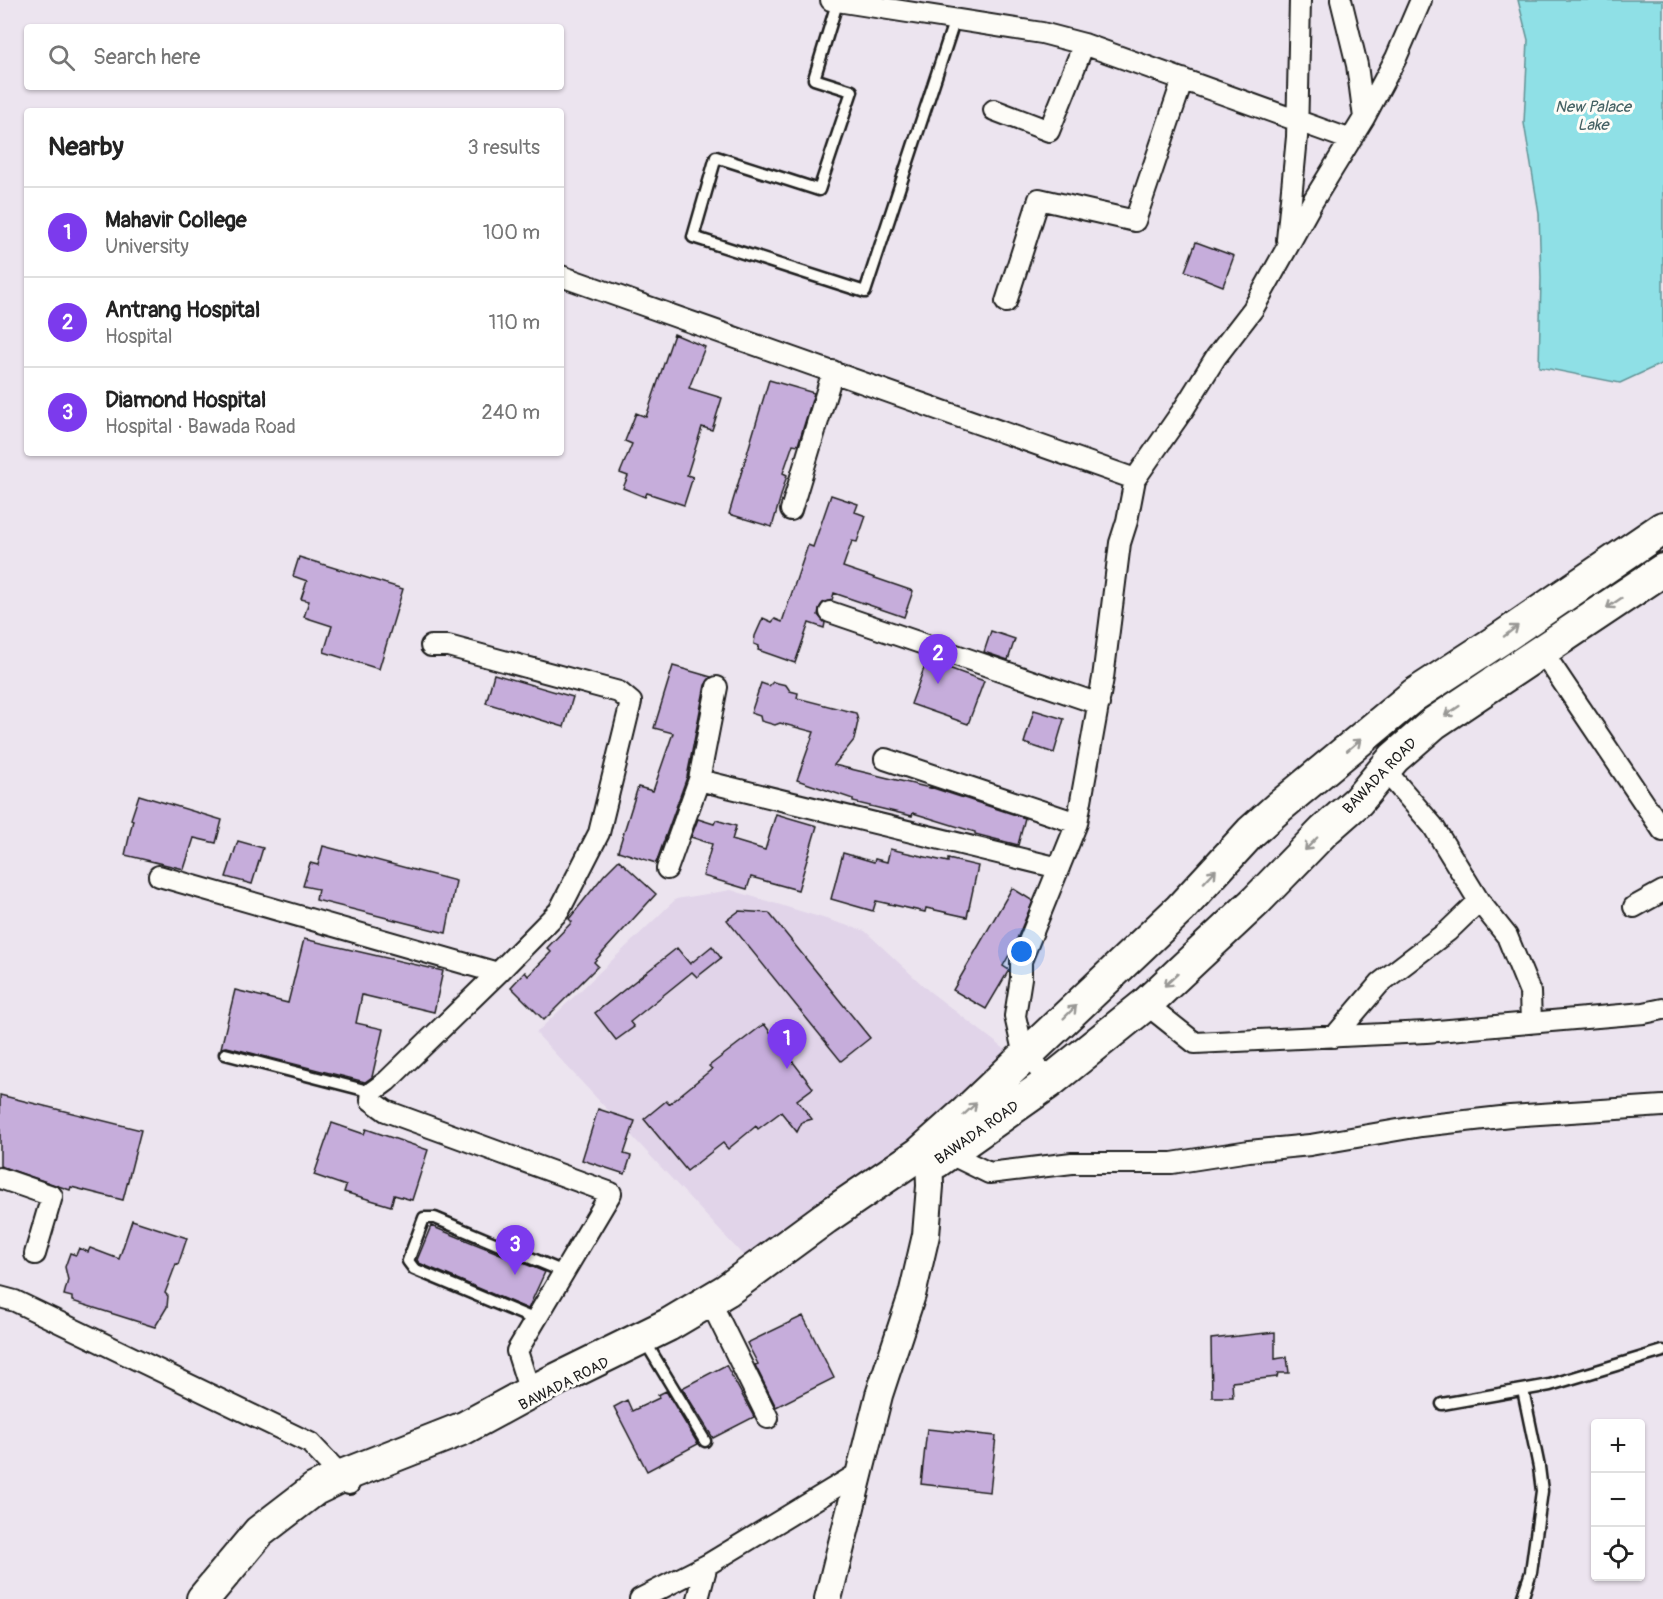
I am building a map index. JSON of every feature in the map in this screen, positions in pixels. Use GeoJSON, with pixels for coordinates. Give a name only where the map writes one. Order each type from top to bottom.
{"type":"FeatureCollection","features":[{"type":"Feature","properties":{"kind":"main road"},"geometry":{"type":"LineString","coordinates":[[202,1599],[259,1532],[315,1489],[347,1481],[462,1429],[530,1392],[668,1324],[727,1290],[825,1218],[936,1152],[1028,1053],[1180,909],[1251,832],[1414,695],[1663,528]]}},
{"type":"Feature","properties":{"kind":"main road","name":"BAWADA ROAD"},"geometry":{"type":"LineString","coordinates":[[229,1599],[275,1540],[347,1481],[386,1475],[431,1449],[465,1436],[527,1402],[646,1343],[657,1340],[738,1301],[902,1183],[936,1152],[1048,1083],[1146,1004],[1256,901],[1324,831],[1358,801],[1394,758],[1434,723],[1663,570]]}},
{"type":"Feature","properties":{"kind":"street"},"geometry":{"type":"LineString","coordinates":[[831,0],[1042,33],[1084,44],[1351,140]]}},
{"type":"Feature","properties":{"kind":"street"},"geometry":{"type":"LineString","coordinates":[[1286,246],[1298,122],[1300,0]]}},
{"type":"Feature","properties":{"kind":"street"},"geometry":{"type":"LineString","coordinates":[[1341,0],[1357,65],[1364,118]]}},
{"type":"Feature","properties":{"kind":"street"},"geometry":{"type":"LineString","coordinates":[[1048,1083],[1028,1053],[1023,1051],[1016,1016],[1021,961],[1077,823],[1099,704],[1120,543],[1135,479],[1183,410],[1216,357],[1253,309],[1286,246],[1364,118],[1396,58],[1421,0]]}},
{"type":"Feature","properties":{"kind":"street"},"geometry":{"type":"LineString","coordinates":[[994,110],[1049,131],[1084,44]]}},
{"type":"Feature","properties":{"kind":"street"},"geometry":{"type":"LineString","coordinates":[[1006,302],[1039,199],[1134,221],[1183,79]]}},
{"type":"Feature","properties":{"kind":"street"},"geometry":{"type":"LineString","coordinates":[[564,277],[1135,479]]}},
{"type":"Feature","properties":{"kind":"street"},"geometry":{"type":"LineString","coordinates":[[791,510],[833,371]]}},
{"type":"Feature","properties":{"kind":"street"},"geometry":{"type":"LineString","coordinates":[[830,612],[1099,704]]}},
{"type":"Feature","properties":{"kind":"street"},"geometry":{"type":"LineString","coordinates":[[431,646],[448,646],[619,692],[631,702],[599,833],[559,911],[498,974],[387,1081],[372,1092],[371,1100],[386,1111],[610,1193],[559,1270],[517,1351],[530,1392]]}},
{"type":"Feature","properties":{"kind":"street"},"geometry":{"type":"LineString","coordinates":[[1542,651],[1663,831]]}},
{"type":"Feature","properties":{"kind":"street"},"geometry":{"type":"LineString","coordinates":[[667,869],[699,780],[717,687]]}},
{"type":"Feature","properties":{"kind":"street"},"geometry":{"type":"LineString","coordinates":[[885,759],[1077,823]]}},
{"type":"Feature","properties":{"kind":"street"},"geometry":{"type":"LineString","coordinates":[[1384,769],[1433,826],[1479,901],[1507,936],[1530,992],[1531,1023]]}},
{"type":"Feature","properties":{"kind":"street"},"geometry":{"type":"LineString","coordinates":[[699,780],[1059,868]]}},
{"type":"Feature","properties":{"kind":"street"},"geometry":{"type":"LineString","coordinates":[[159,876],[498,974]]}},
{"type":"Feature","properties":{"kind":"street"},"geometry":{"type":"LineString","coordinates":[[1634,907],[1663,891]]}},
{"type":"Feature","properties":{"kind":"street"},"geometry":{"type":"LineString","coordinates":[[1334,1037],[1380,983],[1448,931],[1479,901]]}},
{"type":"Feature","properties":{"kind":"street"},"geometry":{"type":"LineString","coordinates":[[1146,1004],[1195,1043],[1426,1032],[1644,1013],[1663,1009]]}},
{"type":"Feature","properties":{"kind":"street"},"geometry":{"type":"LineString","coordinates":[[828,1599],[879,1395],[912,1295],[923,1245],[936,1152],[989,1173],[1072,1163],[1172,1163],[1249,1151],[1310,1145],[1467,1120],[1663,1106]]}},
{"type":"Feature","properties":{"kind":"street"},"geometry":{"type":"LineString","coordinates":[[0,1178],[52,1196],[35,1254]]}},
{"type":"Feature","properties":{"kind":"street"},"geometry":{"type":"LineString","coordinates":[[0,1298],[15,1301],[310,1443],[347,1481]]}},
{"type":"Feature","properties":{"kind":"street"},"geometry":{"type":"LineString","coordinates":[[716,1313],[768,1418]]}},
{"type":"Feature","properties":{"kind":"street"},"geometry":{"type":"LineString","coordinates":[[640,1599],[707,1565],[859,1473]]}},
{"type":"Feature","properties":{"kind":"street"},"geometry":{"type":"LineString","coordinates":[[698,1599],[707,1565]]}},
{"type":"Feature","properties":{"kind":"lane"},"geometry":{"type":"LineString","coordinates":[[838,0],[814,78],[852,92],[819,190],[716,157],[693,237],[865,292],[955,19]]}},
{"type":"Feature","properties":{"kind":"lane"},"geometry":{"type":"LineString","coordinates":[[225,1054],[372,1092]]}},
{"type":"Feature","properties":{"kind":"lane"},"geometry":{"type":"LineString","coordinates":[[534,1319],[414,1269],[408,1261],[424,1218],[435,1218],[559,1270]]}},
{"type":"Feature","properties":{"kind":"lane"},"geometry":{"type":"LineString","coordinates":[[646,1343],[705,1441]]}},
{"type":"Feature","properties":{"kind":"lane"},"geometry":{"type":"LineString","coordinates":[[1442,1404],[1550,1385],[1663,1351]]}},
{"type":"Feature","properties":{"kind":"lane"},"geometry":{"type":"LineString","coordinates":[[1522,1599],[1531,1572],[1542,1491],[1523,1390]]}},
{"type":"Feature","properties":{"kind":"shaded area"},"geometry":{"type":"Polygon","coordinates":[[[731,890],[865,931],[929,991],[1015,1057],[992,1081],[753,1266],[536,1033],[676,899],[731,890]]]}},
{"type":"Feature","properties":{"kind":"water","name":"New Palace Lake"},"geometry":{"type":"Polygon","coordinates":[[[1518,0],[1663,0],[1663,363],[1620,383],[1539,367],[1541,278],[1539,213],[1524,123],[1528,40],[1518,0]]]}},
{"type":"Feature","properties":{"kind":"building"},"geometry":{"type":"Polygon","coordinates":[[[1196,242],[1234,256],[1223,286],[1185,271],[1196,242]]]}},
{"type":"Feature","properties":{"kind":"building"},"geometry":{"type":"Polygon","coordinates":[[[674,334],[705,347],[689,388],[722,398],[712,430],[702,427],[687,475],[693,477],[684,505],[647,493],[645,497],[623,488],[628,476],[620,473],[632,444],[625,441],[636,413],[646,417],[674,334]]]}},
{"type":"Feature","properties":{"kind":"building"},"geometry":{"type":"Polygon","coordinates":[[[769,380],[814,393],[798,445],[793,444],[783,473],[787,475],[772,527],[729,514],[769,380]]]}},
{"type":"Feature","properties":{"kind":"building"},"geometry":{"type":"Polygon","coordinates":[[[831,495],[858,504],[855,512],[866,516],[857,542],[852,541],[843,567],[913,591],[904,617],[834,593],[832,600],[823,603],[819,609],[818,615],[825,623],[824,628],[809,623],[795,663],[758,650],[759,646],[754,644],[755,636],[763,618],[772,622],[775,619],[782,622],[808,545],[813,547],[831,495]]]}},
{"type":"Feature","properties":{"kind":"building"},"geometry":{"type":"Polygon","coordinates":[[[299,557],[403,589],[379,669],[324,652],[332,626],[304,617],[309,601],[301,599],[307,581],[293,576],[299,557]]]}},
{"type":"Feature","properties":{"kind":"building"},"geometry":{"type":"Polygon","coordinates":[[[991,631],[1015,639],[1008,660],[984,652],[991,631]]]}},
{"type":"Feature","properties":{"kind":"building"},"geometry":{"type":"Polygon","coordinates":[[[927,660],[984,681],[968,724],[911,704],[927,660]]]}},
{"type":"Feature","properties":{"kind":"building"},"geometry":{"type":"Polygon","coordinates":[[[673,666],[711,677],[705,685],[687,777],[656,863],[618,851],[638,787],[653,791],[673,733],[654,728],[673,666]]]}},
{"type":"Feature","properties":{"kind":"building"},"geometry":{"type":"Polygon","coordinates":[[[494,674],[573,697],[564,727],[486,703],[494,674]]]}},
{"type":"Feature","properties":{"kind":"building"},"geometry":{"type":"Polygon","coordinates":[[[773,682],[786,685],[790,691],[798,693],[797,698],[856,713],[858,721],[854,740],[834,765],[930,787],[1025,818],[1018,845],[975,834],[975,832],[913,813],[912,816],[853,802],[853,799],[797,780],[814,732],[780,723],[775,725],[761,721],[760,716],[751,713],[761,683],[769,686],[773,682]]]}},
{"type":"Feature","properties":{"kind":"building"},"geometry":{"type":"Polygon","coordinates":[[[1034,710],[1064,719],[1054,753],[1024,743],[1034,710]]]}},
{"type":"Feature","properties":{"kind":"building"},"geometry":{"type":"Polygon","coordinates":[[[139,795],[222,820],[216,843],[194,838],[184,869],[125,855],[133,820],[131,819],[139,795]]]}},
{"type":"Feature","properties":{"kind":"building"},"geometry":{"type":"Polygon","coordinates":[[[776,814],[817,826],[798,890],[751,877],[747,889],[703,876],[712,844],[691,837],[698,819],[714,824],[716,820],[736,826],[732,840],[765,850],[776,814]]]}},
{"type":"Feature","properties":{"kind":"building"},"geometry":{"type":"Polygon","coordinates":[[[238,841],[263,848],[252,884],[226,877],[238,841]]]}},
{"type":"Feature","properties":{"kind":"building"},"geometry":{"type":"Polygon","coordinates":[[[323,846],[456,881],[446,933],[316,900],[318,889],[303,886],[310,863],[318,865],[323,846]]]}},
{"type":"Feature","properties":{"kind":"building"},"geometry":{"type":"Polygon","coordinates":[[[890,849],[978,866],[967,917],[926,908],[925,912],[876,901],[873,911],[831,899],[843,853],[874,862],[875,859],[887,862],[890,849]]]}},
{"type":"Feature","properties":{"kind":"building"},"geometry":{"type":"Polygon","coordinates":[[[619,860],[656,894],[594,962],[598,966],[544,1020],[511,987],[525,972],[528,976],[551,952],[547,948],[572,922],[569,919],[619,860]]]}},
{"type":"Feature","properties":{"kind":"building"},"geometry":{"type":"Polygon","coordinates":[[[1012,888],[1033,901],[1003,966],[1009,970],[986,1009],[953,990],[1012,888]]]}},
{"type":"Feature","properties":{"kind":"building"},"geometry":{"type":"Polygon","coordinates":[[[739,911],[769,913],[870,1038],[841,1061],[727,920],[739,911]]]}},
{"type":"Feature","properties":{"kind":"building"},"geometry":{"type":"Polygon","coordinates":[[[304,939],[443,971],[434,1012],[362,995],[356,1023],[383,1029],[372,1077],[365,1082],[227,1047],[221,1048],[235,990],[288,1003],[304,939]]]}},
{"type":"Feature","properties":{"kind":"building"},"geometry":{"type":"Polygon","coordinates":[[[712,946],[721,958],[697,977],[692,972],[630,1022],[634,1027],[616,1040],[595,1013],[677,948],[690,964],[712,946]]]}},
{"type":"Feature","properties":{"kind":"building"},"geometry":{"type":"Polygon","coordinates":[[[764,1024],[813,1088],[797,1100],[812,1119],[802,1122],[797,1132],[781,1112],[758,1129],[756,1126],[728,1149],[723,1143],[687,1171],[644,1119],[666,1101],[669,1104],[712,1069],[709,1066],[764,1024]]]}},
{"type":"Feature","properties":{"kind":"building"},"geometry":{"type":"Polygon","coordinates":[[[0,1095],[141,1130],[123,1200],[71,1187],[70,1190],[0,1166],[0,1095]]]}},
{"type":"Feature","properties":{"kind":"building"},"geometry":{"type":"Polygon","coordinates":[[[598,1109],[635,1121],[624,1154],[631,1156],[625,1174],[582,1160],[598,1109]]]}},
{"type":"Feature","properties":{"kind":"building"},"geometry":{"type":"Polygon","coordinates":[[[332,1123],[364,1134],[366,1129],[428,1150],[412,1200],[394,1195],[391,1206],[344,1192],[346,1186],[314,1175],[332,1123]]]}},
{"type":"Feature","properties":{"kind":"building"},"geometry":{"type":"Polygon","coordinates":[[[132,1220],[187,1238],[165,1293],[168,1296],[167,1307],[155,1327],[72,1301],[72,1297],[64,1295],[68,1280],[65,1267],[70,1253],[76,1255],[79,1248],[88,1252],[90,1248],[119,1259],[132,1220]]]}},
{"type":"Feature","properties":{"kind":"building"},"geometry":{"type":"Polygon","coordinates":[[[431,1226],[545,1272],[528,1309],[419,1263],[417,1260],[431,1226]]]}},
{"type":"Feature","properties":{"kind":"building"},"geometry":{"type":"Polygon","coordinates":[[[803,1316],[834,1378],[776,1407],[747,1343],[803,1316]]]}},
{"type":"Feature","properties":{"kind":"building"},"geometry":{"type":"Polygon","coordinates":[[[1275,1332],[1275,1359],[1287,1357],[1289,1373],[1278,1373],[1277,1377],[1232,1382],[1233,1397],[1212,1397],[1211,1339],[1275,1332]]]}},
{"type":"Feature","properties":{"kind":"building"},"geometry":{"type":"Polygon","coordinates":[[[726,1365],[754,1417],[713,1438],[682,1388],[726,1365]]]}},
{"type":"Feature","properties":{"kind":"building"},"geometry":{"type":"Polygon","coordinates":[[[666,1391],[698,1444],[647,1471],[614,1407],[627,1400],[632,1411],[659,1398],[658,1395],[666,1391]]]}},
{"type":"Feature","properties":{"kind":"building"},"geometry":{"type":"Polygon","coordinates":[[[927,1429],[996,1436],[990,1492],[921,1484],[927,1429]]]}},
{"type":"Feature","properties":{"kind":"place","name":"Antrang Hospital"},"geometry":{"type":"Point","coordinates":[938,684]}},
{"type":"Feature","properties":{"kind":"place","name":"Mahavir College"},"geometry":{"type":"Point","coordinates":[787,1069]}},
{"type":"Feature","properties":{"kind":"place","name":"Diamond Hospital"},"geometry":{"type":"Point","coordinates":[515,1275]}}]}
